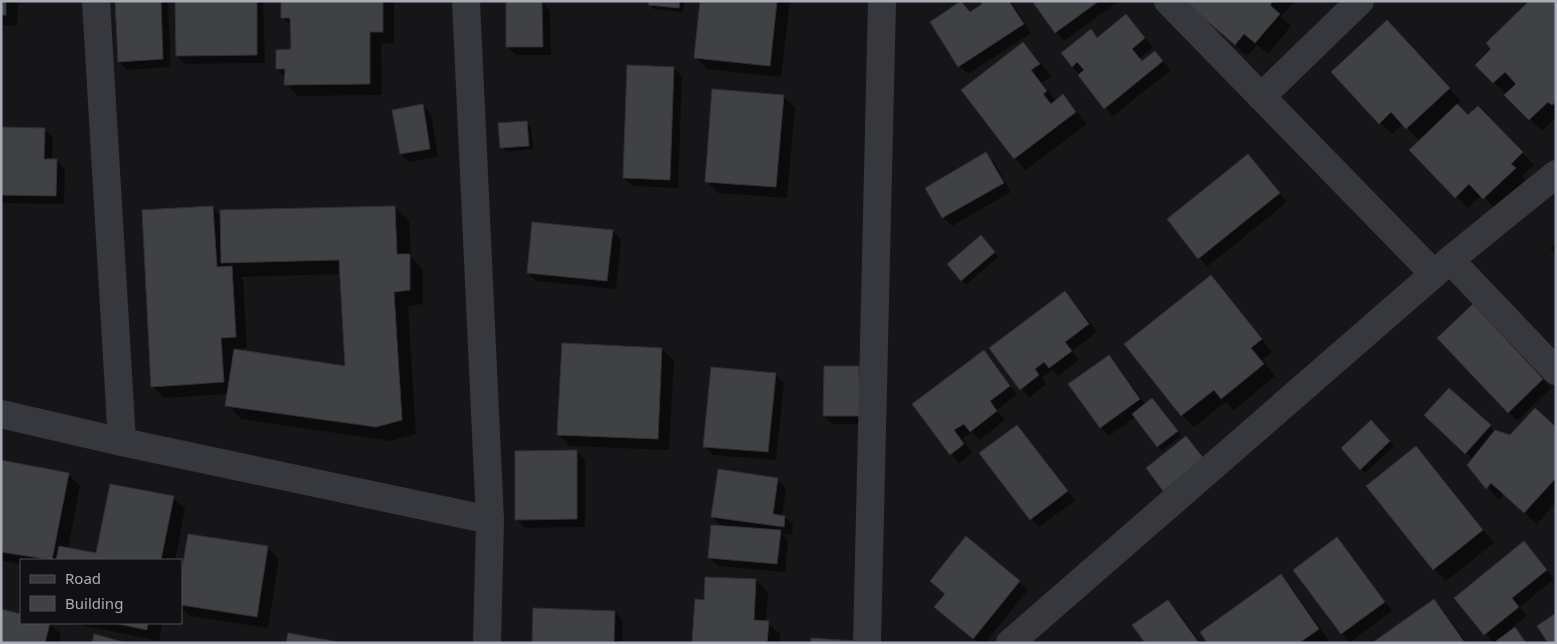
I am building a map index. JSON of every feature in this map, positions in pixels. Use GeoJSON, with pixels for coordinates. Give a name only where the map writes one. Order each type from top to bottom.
{"type":"FeatureCollection","features":[{"type":"Feature","properties":{"kind":"street"},"geometry":{"type":"LineString","coordinates":[[96,1],[122,442]]}},
{"type":"Feature","properties":{"kind":"street"},"geometry":{"type":"LineString","coordinates":[[466,1],[490,520],[487,643]]}},
{"type":"Feature","properties":{"kind":"street"},"geometry":{"type":"LineString","coordinates":[[867,643],[882,1]]}},
{"type":"Feature","properties":{"kind":"street"},"geometry":{"type":"LineString","coordinates":[[1168,1],[1261,97],[1556,371]]}},
{"type":"Feature","properties":{"kind":"street"},"geometry":{"type":"LineString","coordinates":[[1261,97],[1360,1]]}},
{"type":"Feature","properties":{"kind":"street"},"geometry":{"type":"LineString","coordinates":[[1010,643],[1442,267],[1556,174]]}},
{"type":"Feature","properties":{"kind":"street"},"geometry":{"type":"LineString","coordinates":[[1,414],[122,442],[490,520]]}},
{"type":"Feature","properties":{"kind":"building"},"geometry":{"type":"Polygon","coordinates":[[[1,1],[6,1],[6,15],[1,15],[1,1]]]}},
{"type":"Feature","properties":{"kind":"building"},"geometry":{"type":"Polygon","coordinates":[[[115,1],[161,1],[163,59],[118,62],[115,1]]]}},
{"type":"Feature","properties":{"kind":"building"},"geometry":{"type":"Polygon","coordinates":[[[175,1],[257,1],[257,55],[176,56],[175,1]]]}},
{"type":"Feature","properties":{"kind":"building"},"geometry":{"type":"Polygon","coordinates":[[[281,1],[383,1],[383,32],[370,32],[370,84],[284,85],[285,69],[276,69],[276,50],[291,49],[290,18],[281,18],[281,1]]]}},
{"type":"Feature","properties":{"kind":"building"},"geometry":{"type":"Polygon","coordinates":[[[506,1],[542,1],[543,47],[506,47],[506,1]]]}},
{"type":"Feature","properties":{"kind":"building"},"geometry":{"type":"Polygon","coordinates":[[[649,1],[680,1],[679,8],[648,5],[649,1]]]}},
{"type":"Feature","properties":{"kind":"building"},"geometry":{"type":"Polygon","coordinates":[[[700,1],[777,1],[770,66],[694,58],[700,1]]]}},
{"type":"Feature","properties":{"kind":"building"},"geometry":{"type":"Polygon","coordinates":[[[961,1],[970,12],[982,4],[981,1],[1009,1],[1024,24],[958,67],[930,22],[961,1]]]}},
{"type":"Feature","properties":{"kind":"building"},"geometry":{"type":"Polygon","coordinates":[[[1032,1],[1099,1],[1055,33],[1032,1]]]}},
{"type":"Feature","properties":{"kind":"building"},"geometry":{"type":"Polygon","coordinates":[[[1184,1],[1273,1],[1270,5],[1280,14],[1255,43],[1244,34],[1235,45],[1184,1]]]}},
{"type":"Feature","properties":{"kind":"building"},"geometry":{"type":"Polygon","coordinates":[[[1529,1],[1556,1],[1556,102],[1552,105],[1548,102],[1529,120],[1504,95],[1516,84],[1505,72],[1493,83],[1475,65],[1491,49],[1486,43],[1529,1]]]}},
{"type":"Feature","properties":{"kind":"building"},"geometry":{"type":"Polygon","coordinates":[[[1126,14],[1145,38],[1132,49],[1142,61],[1155,51],[1163,61],[1104,109],[1078,75],[1084,70],[1077,62],[1072,67],[1061,53],[1091,29],[1097,38],[1126,14]]]}},
{"type":"Feature","properties":{"kind":"building"},"geometry":{"type":"Polygon","coordinates":[[[1387,20],[1450,88],[1406,129],[1391,112],[1379,124],[1331,72],[1387,20]]]}},
{"type":"Feature","properties":{"kind":"building"},"geometry":{"type":"Polygon","coordinates":[[[1023,42],[1040,64],[1031,70],[1047,91],[1043,94],[1051,104],[1063,94],[1076,112],[1014,159],[961,90],[1023,42]]]}},
{"type":"Feature","properties":{"kind":"building"},"geometry":{"type":"Polygon","coordinates":[[[627,65],[674,67],[670,180],[623,178],[627,65]]]}},
{"type":"Feature","properties":{"kind":"building"},"geometry":{"type":"Polygon","coordinates":[[[712,89],[784,95],[776,187],[705,182],[712,89]]]}},
{"type":"Feature","properties":{"kind":"building"},"geometry":{"type":"Polygon","coordinates":[[[423,104],[430,149],[400,154],[392,110],[423,104]]]}},
{"type":"Feature","properties":{"kind":"building"},"geometry":{"type":"Polygon","coordinates":[[[1457,104],[1468,115],[1478,106],[1523,152],[1511,164],[1516,168],[1483,199],[1469,184],[1455,198],[1409,150],[1457,104]]]}},
{"type":"Feature","properties":{"kind":"building"},"geometry":{"type":"Polygon","coordinates":[[[527,121],[529,146],[500,148],[498,123],[527,121]]]}},
{"type":"Feature","properties":{"kind":"building"},"geometry":{"type":"Polygon","coordinates":[[[1,127],[45,128],[44,159],[57,159],[56,196],[1,195],[1,127]]]}},
{"type":"Feature","properties":{"kind":"building"},"geometry":{"type":"Polygon","coordinates":[[[986,152],[1004,183],[942,218],[925,188],[986,152]]]}},
{"type":"Feature","properties":{"kind":"building"},"geometry":{"type":"Polygon","coordinates":[[[1248,154],[1280,193],[1198,259],[1167,219],[1248,154]]]}},
{"type":"Feature","properties":{"kind":"building"},"geometry":{"type":"Polygon","coordinates":[[[213,206],[217,267],[232,266],[236,337],[221,338],[224,382],[151,387],[142,210],[213,206]]]}},
{"type":"Feature","properties":{"kind":"building"},"geometry":{"type":"Polygon","coordinates":[[[395,206],[397,254],[410,254],[410,290],[394,292],[402,420],[376,427],[225,406],[234,349],[345,366],[339,260],[221,263],[220,210],[395,206]]]}},
{"type":"Feature","properties":{"kind":"building"},"geometry":{"type":"Polygon","coordinates":[[[532,222],[613,230],[607,281],[527,273],[532,222]]]}},
{"type":"Feature","properties":{"kind":"building"},"geometry":{"type":"Polygon","coordinates":[[[981,235],[995,252],[961,281],[947,264],[981,235]]]}},
{"type":"Feature","properties":{"kind":"building"},"geometry":{"type":"Polygon","coordinates":[[[1211,275],[1262,339],[1251,348],[1264,364],[1221,399],[1214,390],[1181,416],[1124,344],[1211,275]]]}},
{"type":"Feature","properties":{"kind":"building"},"geometry":{"type":"Polygon","coordinates":[[[1065,291],[1089,324],[1065,342],[1072,351],[1049,368],[1044,362],[1035,369],[1039,375],[1020,390],[989,348],[1065,291]]]}},
{"type":"Feature","properties":{"kind":"building"},"geometry":{"type":"Polygon","coordinates":[[[1473,304],[1543,379],[1508,413],[1437,338],[1473,304]]]}},
{"type":"Feature","properties":{"kind":"building"},"geometry":{"type":"Polygon","coordinates":[[[562,343],[662,348],[658,439],[557,435],[562,343]]]}},
{"type":"Feature","properties":{"kind":"building"},"geometry":{"type":"Polygon","coordinates":[[[984,350],[1010,386],[990,401],[997,411],[970,432],[964,424],[954,430],[964,444],[950,455],[912,404],[984,350]]]}},
{"type":"Feature","properties":{"kind":"building"},"geometry":{"type":"Polygon","coordinates":[[[1109,355],[1140,399],[1100,428],[1068,384],[1109,355]]]}},
{"type":"Feature","properties":{"kind":"building"},"geometry":{"type":"Polygon","coordinates":[[[824,366],[859,366],[860,416],[823,416],[824,366]]]}},
{"type":"Feature","properties":{"kind":"building"},"geometry":{"type":"Polygon","coordinates":[[[711,367],[776,373],[768,452],[703,447],[711,367]]]}},
{"type":"Feature","properties":{"kind":"building"},"geometry":{"type":"Polygon","coordinates":[[[1449,388],[1491,425],[1465,454],[1424,415],[1449,388]]]}},
{"type":"Feature","properties":{"kind":"building"},"geometry":{"type":"Polygon","coordinates":[[[1152,398],[1178,431],[1157,447],[1132,414],[1152,398]]]}},
{"type":"Feature","properties":{"kind":"building"},"geometry":{"type":"Polygon","coordinates":[[[1535,408],[1556,427],[1556,478],[1524,513],[1491,483],[1486,489],[1467,465],[1495,430],[1510,435],[1535,408]]]}},
{"type":"Feature","properties":{"kind":"building"},"geometry":{"type":"Polygon","coordinates":[[[1371,420],[1390,441],[1360,470],[1341,448],[1371,420]]]}},
{"type":"Feature","properties":{"kind":"building"},"geometry":{"type":"Polygon","coordinates":[[[1017,425],[1068,491],[1030,520],[979,453],[1017,425]]]}},
{"type":"Feature","properties":{"kind":"building"},"geometry":{"type":"Polygon","coordinates":[[[1186,436],[1204,459],[1163,491],[1146,468],[1186,436]]]}},
{"type":"Feature","properties":{"kind":"building"},"geometry":{"type":"Polygon","coordinates":[[[1416,446],[1483,530],[1433,570],[1366,486],[1416,446]]]}},
{"type":"Feature","properties":{"kind":"building"},"geometry":{"type":"Polygon","coordinates":[[[577,450],[577,519],[515,520],[515,451],[577,450]]]}},
{"type":"Feature","properties":{"kind":"building"},"geometry":{"type":"Polygon","coordinates":[[[1,460],[69,473],[52,559],[1,552],[1,460]]]}},
{"type":"Feature","properties":{"kind":"building"},"geometry":{"type":"Polygon","coordinates":[[[718,469],[778,478],[773,514],[785,516],[784,527],[711,517],[718,469]]]}},
{"type":"Feature","properties":{"kind":"building"},"geometry":{"type":"Polygon","coordinates":[[[110,484],[174,496],[161,559],[56,559],[59,546],[96,553],[110,484]]]}},
{"type":"Feature","properties":{"kind":"building"},"geometry":{"type":"Polygon","coordinates":[[[711,525],[781,530],[777,564],[708,558],[711,525]]]}},
{"type":"Feature","properties":{"kind":"building"},"geometry":{"type":"Polygon","coordinates":[[[188,534],[268,546],[257,617],[182,605],[182,569],[188,534]]]}},
{"type":"Feature","properties":{"kind":"building"},"geometry":{"type":"Polygon","coordinates":[[[966,536],[1020,581],[973,639],[934,607],[945,594],[930,581],[966,536]]]}},
{"type":"Feature","properties":{"kind":"building"},"geometry":{"type":"Polygon","coordinates":[[[1337,537],[1385,602],[1341,634],[1293,570],[1337,537]]]}},
{"type":"Feature","properties":{"kind":"building"},"geometry":{"type":"Polygon","coordinates":[[[1524,541],[1547,570],[1512,598],[1519,607],[1484,635],[1454,598],[1524,541]]]}},
{"type":"Feature","properties":{"kind":"building"},"geometry":{"type":"Polygon","coordinates":[[[1281,574],[1319,629],[1299,643],[1207,643],[1200,632],[1281,574]]]}},
{"type":"Feature","properties":{"kind":"building"},"geometry":{"type":"Polygon","coordinates":[[[705,577],[756,579],[754,620],[769,621],[767,643],[692,643],[695,599],[704,600],[705,577]]]}},
{"type":"Feature","properties":{"kind":"building"},"geometry":{"type":"Polygon","coordinates":[[[1434,599],[1465,643],[1372,643],[1434,599]]]}},
{"type":"Feature","properties":{"kind":"building"},"geometry":{"type":"Polygon","coordinates":[[[1168,600],[1199,643],[1145,643],[1132,625],[1168,600]]]}},
{"type":"Feature","properties":{"kind":"building"},"geometry":{"type":"Polygon","coordinates":[[[533,608],[615,611],[614,643],[532,643],[533,608]]]}},
{"type":"Feature","properties":{"kind":"building"},"geometry":{"type":"Polygon","coordinates":[[[1,609],[20,614],[20,624],[50,624],[45,643],[1,643],[1,609]]]}},
{"type":"Feature","properties":{"kind":"building"},"geometry":{"type":"Polygon","coordinates":[[[1556,613],[1556,643],[1548,643],[1537,626],[1556,613]]]}},
{"type":"Feature","properties":{"kind":"building"},"geometry":{"type":"Polygon","coordinates":[[[119,624],[148,624],[147,630],[119,624]]]}},
{"type":"Feature","properties":{"kind":"building"},"geometry":{"type":"Polygon","coordinates":[[[1515,627],[1526,643],[1497,643],[1496,641],[1515,627]]]}},
{"type":"Feature","properties":{"kind":"building"},"geometry":{"type":"Polygon","coordinates":[[[288,633],[344,643],[286,643],[288,633]]]}},
{"type":"Feature","properties":{"kind":"building"},"geometry":{"type":"Polygon","coordinates":[[[94,634],[127,643],[92,643],[94,634]]]}},
{"type":"Feature","properties":{"kind":"building"},"geometry":{"type":"Polygon","coordinates":[[[811,638],[855,641],[854,643],[811,643],[811,638]]]}}]}
